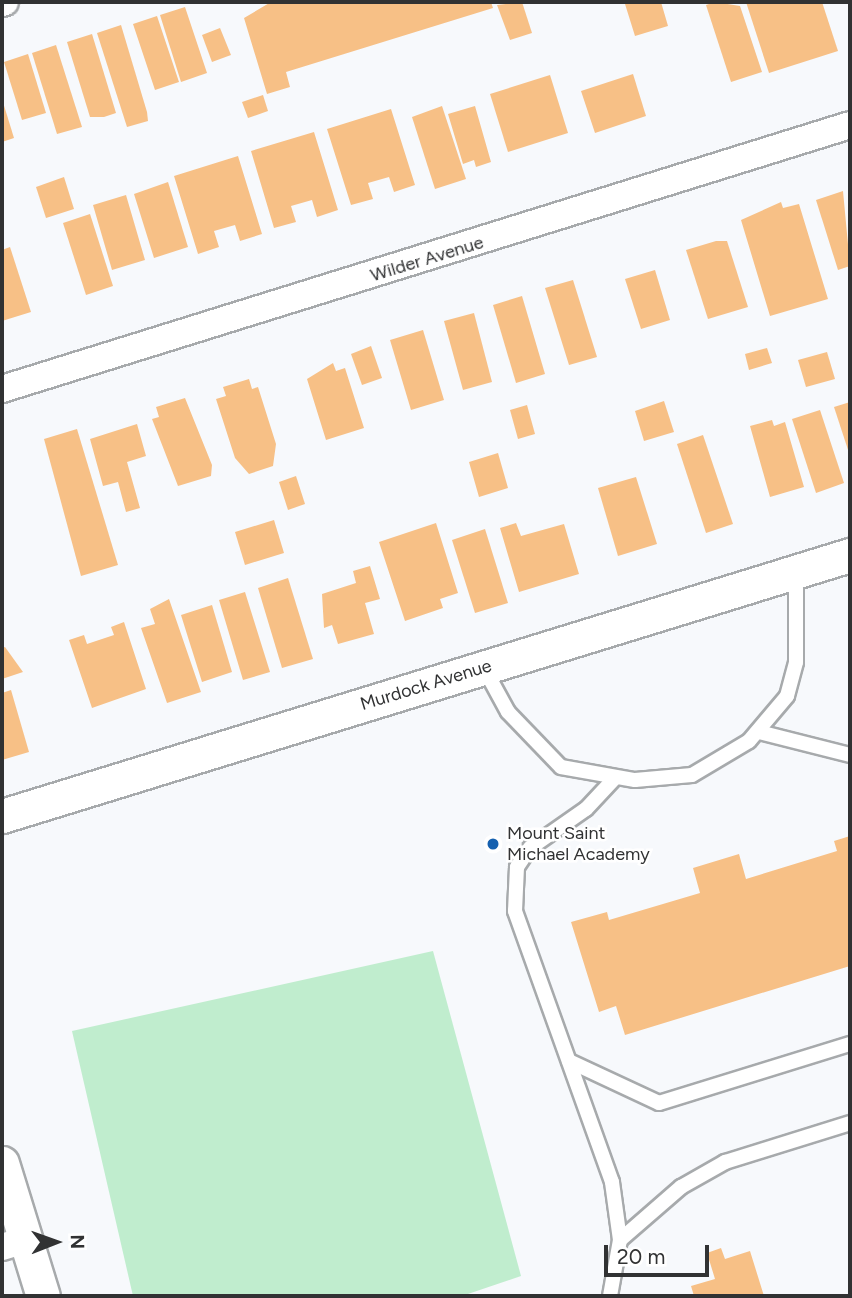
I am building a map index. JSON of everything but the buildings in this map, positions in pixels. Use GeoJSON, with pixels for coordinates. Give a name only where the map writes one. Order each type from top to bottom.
{"type":"FeatureCollection","features":[{"type":"Feature","properties":{"kind":"street","name":"Wilder Avenue"},"geometry":{"type":"LineString","coordinates":[[2,389],[850,125]]}},
{"type":"Feature","properties":{"kind":"street","name":"Murdock Avenue"},"geometry":{"type":"LineString","coordinates":[[2,816],[850,555]]}},
{"type":"Feature","properties":{"kind":"street"},"geometry":{"type":"LineString","coordinates":[[2,1163],[14,1244],[43,1296]]}},
{"type":"Feature","properties":{"kind":"lane"},"geometry":{"type":"LineString","coordinates":[[484,668],[540,751],[561,767],[615,778],[692,775],[759,732],[787,696],[796,662],[796,572]]}},
{"type":"Feature","properties":{"kind":"lane"},"geometry":{"type":"LineString","coordinates":[[759,732],[850,755]]}},
{"type":"Feature","properties":{"kind":"lane"},"geometry":{"type":"LineString","coordinates":[[610,1296],[620,1240],[612,1182],[515,911],[517,867],[530,848],[586,809],[615,778]]}},
{"type":"Feature","properties":{"kind":"lane"},"geometry":{"type":"LineString","coordinates":[[569,1061],[659,1104],[850,1044]]}},
{"type":"Feature","properties":{"kind":"lane"},"geometry":{"type":"LineString","coordinates":[[620,1240],[681,1187],[726,1162],[850,1123]]}},
{"type":"Feature","properties":{"kind":"green space"},"geometry":{"type":"Polygon","coordinates":[[[433,951],[521,1276],[462,1296],[133,1296],[72,1031],[433,951]]]}},
{"type":"Feature","properties":{"kind":"place","name":"Mount Saint Michael Academy"},"geometry":{"type":"Point","coordinates":[493,844]}}]}
